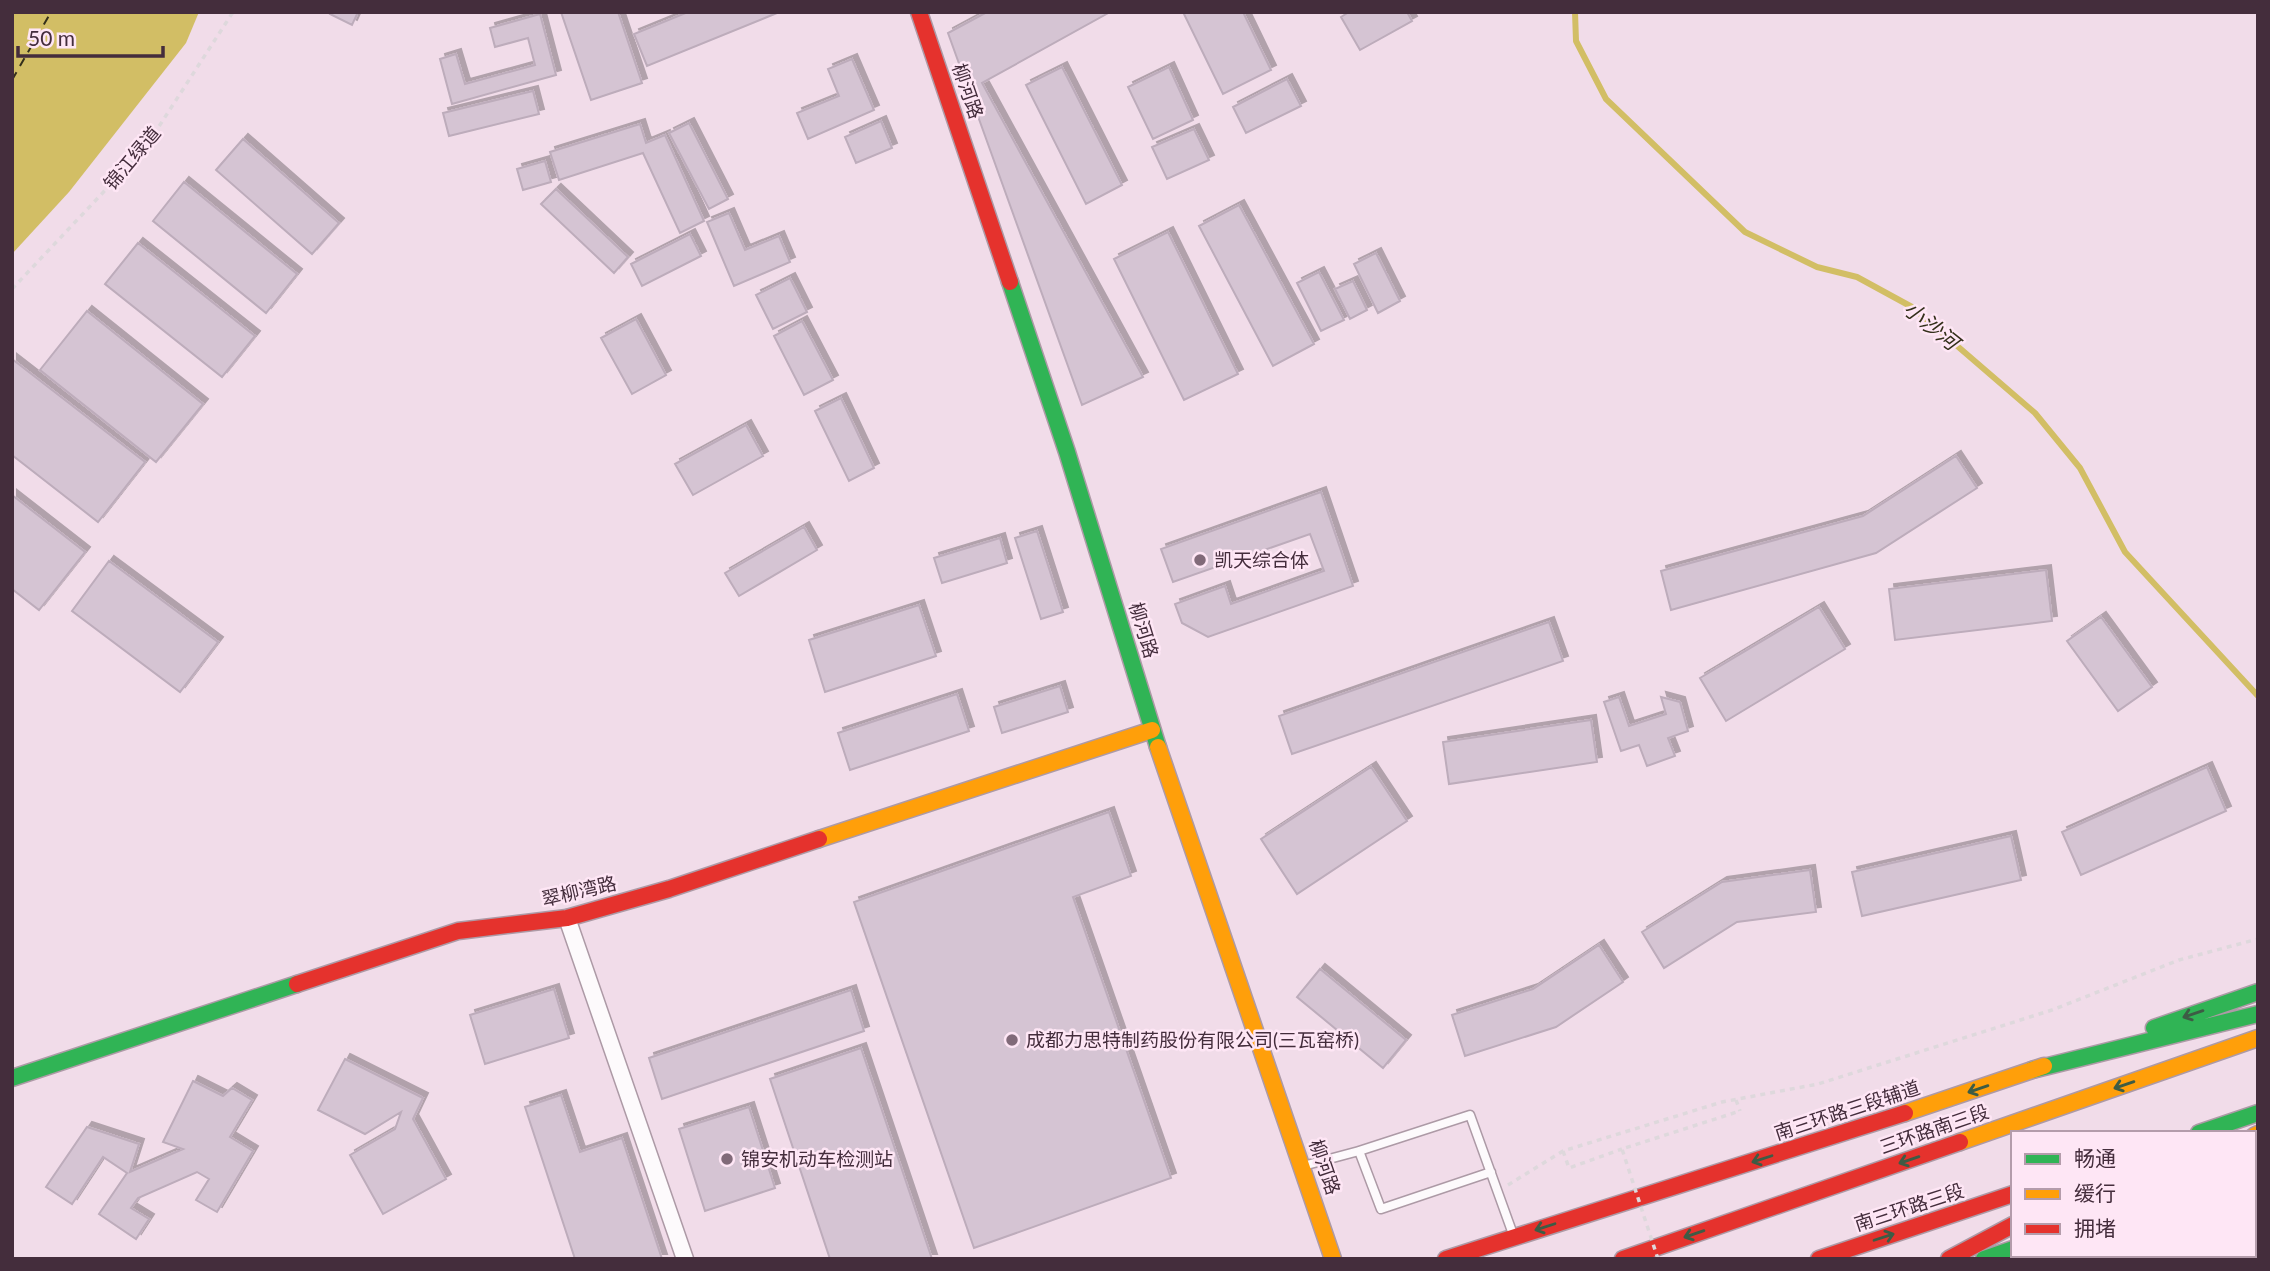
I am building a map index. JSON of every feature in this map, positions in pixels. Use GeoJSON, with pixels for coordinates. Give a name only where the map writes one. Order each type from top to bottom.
{"type":"FeatureCollection","features":[{"type":"Feature","properties":{"kind":"main road","name":"柳河路"},"geometry":{"type":"LineString","coordinates":[[919,12],[1067,452],[1152,730],[1333,1259]]}},
{"type":"Feature","properties":{"kind":"main road","name":"翠柳湾路"},"geometry":{"type":"LineString","coordinates":[[12,1079],[458,931],[567,918],[669,889],[1152,730]]}},
{"type":"Feature","properties":{"kind":"main road","name":"南三环路三段辅道"},"geometry":{"type":"LineString","coordinates":[[1446,1259],[1933,1104],[2258,992]]}},
{"type":"Feature","properties":{"kind":"main road"},"geometry":{"type":"LineString","coordinates":[[2032,1070],[2258,1014]]}},
{"type":"Feature","properties":{"kind":"main road","name":"三环路南三段"},"geometry":{"type":"LineString","coordinates":[[1623,1259],[2258,1038]]}},
{"type":"Feature","properties":{"kind":"main road"},"geometry":{"type":"LineString","coordinates":[[2205,1131],[2258,1113]]}},
{"type":"Feature","properties":{"kind":"main road","name":"南三环路三段"},"geometry":{"type":"LineString","coordinates":[[1819,1259],[2011,1196]]}},
{"type":"Feature","properties":{"kind":"main road"},"geometry":{"type":"LineString","coordinates":[[1949,1259],[2011,1226]]}},
{"type":"Feature","properties":{"kind":"main road"},"geometry":{"type":"LineString","coordinates":[[1984,1259],[2011,1250]]}},
{"type":"Feature","properties":{"kind":"street"},"geometry":{"type":"LineString","coordinates":[[567,918],[685,1259]]}},
{"type":"Feature","properties":{"kind":"lane"},"geometry":{"type":"LineString","coordinates":[[1303,1166],[1470,1115],[1514,1237]]}},
{"type":"Feature","properties":{"kind":"lane"},"geometry":{"type":"LineString","coordinates":[[1359,1151],[1381,1209],[1491,1172]]}},
{"type":"Feature","properties":{"kind":"path","name":"锦江绿道"},"geometry":{"type":"LineString","coordinates":[[12,289],[145,148],[233,12]]}},
{"type":"Feature","properties":{"kind":"path"},"geometry":{"type":"LineString","coordinates":[[1498,1191],[1563,1151],[1736,1099],[1818,1084],[2052,1010],[2179,960],[2258,939]]}},
{"type":"Feature","properties":{"kind":"path"},"geometry":{"type":"LineString","coordinates":[[1563,1151],[1569,1168],[1740,1111],[1736,1099]]}},
{"type":"Feature","properties":{"kind":"path"},"geometry":{"type":"LineString","coordinates":[[1622,1149],[1658,1259]]}},
{"type":"Feature","properties":{"kind":"shaded area"},"geometry":{"type":"Polygon","coordinates":[[[12,12],[199,12],[186,43],[69,192],[12,254],[12,12]]]}},
{"type":"Feature","properties":{"kind":"building"},"geometry":{"type":"Polygon","coordinates":[[[358,12],[352,25],[330,14],[358,12]]]}},
{"type":"Feature","properties":{"kind":"building"},"geometry":{"type":"Polygon","coordinates":[[[561,12],[618,12],[642,83],[591,100],[561,12]]]}},
{"type":"Feature","properties":{"kind":"building"},"geometry":{"type":"Polygon","coordinates":[[[688,12],[777,13],[647,66],[634,34],[688,12]]]}},
{"type":"Feature","properties":{"kind":"building"},"geometry":{"type":"Polygon","coordinates":[[[987,12],[1110,12],[982,83],[1143,377],[1082,405],[948,33],[987,12]]]}},
{"type":"Feature","properties":{"kind":"building"},"geometry":{"type":"Polygon","coordinates":[[[1183,12],[1243,12],[1271,70],[1223,94],[1183,12]]]}},
{"type":"Feature","properties":{"kind":"building"},"geometry":{"type":"Polygon","coordinates":[[[1349,12],[1407,12],[1412,21],[1360,50],[1341,17],[1349,12]]]}},
{"type":"Feature","properties":{"kind":"building"},"geometry":{"type":"Polygon","coordinates":[[[540,14],[556,75],[452,104],[440,59],[456,54],[465,84],[535,65],[528,38],[495,47],[490,28],[540,14]]]}},
{"type":"Feature","properties":{"kind":"building"},"geometry":{"type":"Polygon","coordinates":[[[852,59],[874,110],[808,139],[797,113],[839,96],[828,69],[852,59]]]}},
{"type":"Feature","properties":{"kind":"building"},"geometry":{"type":"Polygon","coordinates":[[[1062,67],[1122,185],[1086,204],[1026,85],[1062,67]]]}},
{"type":"Feature","properties":{"kind":"building"},"geometry":{"type":"Polygon","coordinates":[[[1169,67],[1193,120],[1153,139],[1128,87],[1169,67]]]}},
{"type":"Feature","properties":{"kind":"building"},"geometry":{"type":"Polygon","coordinates":[[[1287,79],[1301,106],[1246,133],[1233,107],[1287,79]]]}},
{"type":"Feature","properties":{"kind":"building"},"geometry":{"type":"Polygon","coordinates":[[[533,91],[539,114],[449,136],[443,113],[533,91]]]}},
{"type":"Feature","properties":{"kind":"building"},"geometry":{"type":"Polygon","coordinates":[[[881,121],[892,148],[856,163],[845,137],[881,121]]]}},
{"type":"Feature","properties":{"kind":"building"},"geometry":{"type":"Polygon","coordinates":[[[689,123],[728,199],[709,209],[669,133],[689,123]]]}},
{"type":"Feature","properties":{"kind":"building"},"geometry":{"type":"Polygon","coordinates":[[[640,124],[646,143],[665,135],[704,221],[680,233],[643,153],[559,180],[550,152],[640,124]]]}},
{"type":"Feature","properties":{"kind":"building"},"geometry":{"type":"Polygon","coordinates":[[[1194,129],[1209,160],[1167,179],[1152,147],[1194,129]]]}},
{"type":"Feature","properties":{"kind":"building"},"geometry":{"type":"Polygon","coordinates":[[[243,139],[339,223],[312,254],[216,170],[243,139]]]}},
{"type":"Feature","properties":{"kind":"building"},"geometry":{"type":"Polygon","coordinates":[[[545,161],[551,182],[523,190],[517,169],[545,161]]]}},
{"type":"Feature","properties":{"kind":"building"},"geometry":{"type":"Polygon","coordinates":[[[184,182],[297,274],[266,313],[153,221],[184,182]]]}},
{"type":"Feature","properties":{"kind":"building"},"geometry":{"type":"Polygon","coordinates":[[[556,189],[628,257],[614,273],[541,204],[556,189]]]}},
{"type":"Feature","properties":{"kind":"building"},"geometry":{"type":"Polygon","coordinates":[[[1239,205],[1314,344],[1273,366],[1199,226],[1239,205]]]}},
{"type":"Feature","properties":{"kind":"building"},"geometry":{"type":"Polygon","coordinates":[[[729,213],[745,250],[779,236],[790,262],[734,286],[707,222],[729,213]]]}},
{"type":"Feature","properties":{"kind":"building"},"geometry":{"type":"Polygon","coordinates":[[[1168,232],[1238,374],[1184,400],[1114,259],[1168,232]]]}},
{"type":"Feature","properties":{"kind":"building"},"geometry":{"type":"Polygon","coordinates":[[[690,234],[701,256],[642,286],[631,264],[690,234]]]}},
{"type":"Feature","properties":{"kind":"building"},"geometry":{"type":"Polygon","coordinates":[[[138,243],[255,336],[222,377],[105,284],[138,243]]]}},
{"type":"Feature","properties":{"kind":"building"},"geometry":{"type":"Polygon","coordinates":[[[1376,253],[1400,301],[1378,313],[1354,264],[1376,253]]]}},
{"type":"Feature","properties":{"kind":"building"},"geometry":{"type":"Polygon","coordinates":[[[1319,272],[1344,320],[1321,331],[1297,283],[1319,272]]]}},
{"type":"Feature","properties":{"kind":"building"},"geometry":{"type":"Polygon","coordinates":[[[790,278],[807,312],[773,329],[756,295],[790,278]]]}},
{"type":"Feature","properties":{"kind":"building"},"geometry":{"type":"Polygon","coordinates":[[[1353,281],[1367,310],[1350,319],[1335,289],[1353,281]]]}},
{"type":"Feature","properties":{"kind":"building"},"geometry":{"type":"Polygon","coordinates":[[[87,311],[203,404],[156,462],[40,370],[87,311]]]}},
{"type":"Feature","properties":{"kind":"building"},"geometry":{"type":"Polygon","coordinates":[[[636,319],[666,375],[632,394],[601,338],[636,319]]]}},
{"type":"Feature","properties":{"kind":"building"},"geometry":{"type":"Polygon","coordinates":[[[802,321],[833,380],[804,395],[774,336],[802,321]]]}},
{"type":"Feature","properties":{"kind":"building"},"geometry":{"type":"Polygon","coordinates":[[[12,359],[145,462],[98,522],[12,455],[12,359]]]}},
{"type":"Feature","properties":{"kind":"building"},"geometry":{"type":"Polygon","coordinates":[[[841,398],[874,468],[849,481],[815,411],[841,398]]]}},
{"type":"Feature","properties":{"kind":"building"},"geometry":{"type":"Polygon","coordinates":[[[746,425],[763,456],[693,495],[675,464],[746,425]]]}},
{"type":"Feature","properties":{"kind":"building"},"geometry":{"type":"Polygon","coordinates":[[[1956,456],[1977,488],[1876,553],[1671,610],[1661,571],[1863,516],[1956,456]]]}},
{"type":"Feature","properties":{"kind":"building","name":"凯天综合体"},"geometry":{"type":"Polygon","coordinates":[[[1321,492],[1353,586],[1208,637],[1182,623],[1175,604],[1225,586],[1231,604],[1324,571],[1310,534],[1173,582],[1161,549],[1321,492]]]}},
{"type":"Feature","properties":{"kind":"building"},"geometry":{"type":"Polygon","coordinates":[[[12,495],[85,552],[39,610],[12,589],[12,495]]]}},
{"type":"Feature","properties":{"kind":"building"},"geometry":{"type":"Polygon","coordinates":[[[804,527],[817,550],[739,596],[725,573],[804,527]]]}},
{"type":"Feature","properties":{"kind":"building"},"geometry":{"type":"Polygon","coordinates":[[[1037,531],[1063,612],[1041,619],[1015,538],[1037,531]]]}},
{"type":"Feature","properties":{"kind":"building"},"geometry":{"type":"Polygon","coordinates":[[[1000,538],[1007,563],[942,583],[934,558],[1000,538]]]}},
{"type":"Feature","properties":{"kind":"building"},"geometry":{"type":"Polygon","coordinates":[[[109,561],[218,642],[180,692],[72,611],[109,561]]]}},
{"type":"Feature","properties":{"kind":"building"},"geometry":{"type":"Polygon","coordinates":[[[2046,570],[2052,621],[1895,640],[1889,589],[2046,570]]]}},
{"type":"Feature","properties":{"kind":"building"},"geometry":{"type":"Polygon","coordinates":[[[919,605],[936,656],[825,692],[809,640],[919,605]]]}},
{"type":"Feature","properties":{"kind":"building"},"geometry":{"type":"Polygon","coordinates":[[[1819,607],[1845,649],[1726,721],[1700,678],[1819,607]]]}},
{"type":"Feature","properties":{"kind":"building"},"geometry":{"type":"Polygon","coordinates":[[[2101,617],[2152,687],[2118,711],[2067,641],[2101,617]]]}},
{"type":"Feature","properties":{"kind":"building"},"geometry":{"type":"Polygon","coordinates":[[[1549,622],[1563,661],[1292,754],[1279,716],[1549,622]]]}},
{"type":"Feature","properties":{"kind":"building"},"geometry":{"type":"Polygon","coordinates":[[[1060,686],[1068,712],[1002,733],[994,707],[1060,686]]]}},
{"type":"Feature","properties":{"kind":"building"},"geometry":{"type":"Polygon","coordinates":[[[957,694],[969,731],[850,770],[838,733],[957,694]]]}},
{"type":"Feature","properties":{"kind":"building"},"geometry":{"type":"Polygon","coordinates":[[[1619,697],[1629,726],[1666,714],[1661,697],[1680,702],[1688,731],[1668,738],[1675,756],[1647,766],[1639,745],[1621,751],[1604,702],[1619,697]]]}},
{"type":"Feature","properties":{"kind":"building"},"geometry":{"type":"Polygon","coordinates":[[[1591,720],[1597,762],[1449,784],[1443,742],[1591,720]]]}},
{"type":"Feature","properties":{"kind":"building"},"geometry":{"type":"Polygon","coordinates":[[[1371,767],[1407,821],[1297,894],[1261,839],[1371,767]]]}},
{"type":"Feature","properties":{"kind":"building"},"geometry":{"type":"Polygon","coordinates":[[[2207,767],[2226,811],[2081,875],[2062,832],[2207,767]]]}},
{"type":"Feature","properties":{"kind":"building","name":"成都力思特制药股份有限公司(三瓦窑桥)"},"geometry":{"type":"Polygon","coordinates":[[[1109,812],[1131,876],[1073,897],[1171,1178],[974,1248],[854,902],[1109,812]]]}},
{"type":"Feature","properties":{"kind":"building"},"geometry":{"type":"Polygon","coordinates":[[[2011,836],[2021,880],[1862,916],[1852,872],[2011,836]]]}},
{"type":"Feature","properties":{"kind":"building"},"geometry":{"type":"Polygon","coordinates":[[[1810,870],[1816,912],[1737,922],[1664,968],[1642,932],[1722,882],[1810,870]]]}},
{"type":"Feature","properties":{"kind":"building"},"geometry":{"type":"Polygon","coordinates":[[[1599,945],[1623,982],[1556,1027],[1465,1056],[1452,1015],[1533,989],[1599,945]]]}},
{"type":"Feature","properties":{"kind":"building"},"geometry":{"type":"Polygon","coordinates":[[[1320,969],[1406,1040],[1383,1068],[1297,997],[1320,969]]]}},
{"type":"Feature","properties":{"kind":"building"},"geometry":{"type":"Polygon","coordinates":[[[554,989],[569,1038],[485,1064],[470,1015],[554,989]]]}},
{"type":"Feature","properties":{"kind":"building"},"geometry":{"type":"Polygon","coordinates":[[[851,990],[864,1031],[662,1099],[649,1058],[851,990]]]}},
{"type":"Feature","properties":{"kind":"building"},"geometry":{"type":"Polygon","coordinates":[[[861,1048],[932,1259],[830,1259],[770,1079],[861,1048]]]}},
{"type":"Feature","properties":{"kind":"building"},"geometry":{"type":"Polygon","coordinates":[[[345,1059],[423,1098],[413,1119],[446,1179],[383,1214],[350,1155],[395,1129],[401,1112],[365,1134],[318,1110],[345,1059]]]}},
{"type":"Feature","properties":{"kind":"building"},"geometry":{"type":"Polygon","coordinates":[[[193,1081],[223,1096],[232,1088],[252,1100],[230,1137],[253,1151],[217,1212],[196,1200],[209,1179],[197,1172],[138,1198],[131,1208],[149,1219],[136,1239],[99,1214],[127,1173],[103,1157],[72,1204],[46,1187],[87,1127],[139,1144],[130,1172],[183,1149],[163,1142],[193,1081]]]}},
{"type":"Feature","properties":{"kind":"building"},"geometry":{"type":"Polygon","coordinates":[[[561,1095],[580,1152],[622,1138],[662,1259],[575,1259],[525,1107],[561,1095]]]}},
{"type":"Feature","properties":{"kind":"building","name":"锦安机动车检测站"},"geometry":{"type":"Polygon","coordinates":[[[749,1107],[775,1188],[705,1211],[679,1129],[749,1107]]]}},
{"type":"Feature","properties":{"kind":"waterway","name":"小沙河"},"geometry":{"type":"LineString","coordinates":[[1575,12],[1576,41],[1606,99],[1745,232],[1817,267],[1857,277],[1912,307],[2035,413],[2080,468],[2125,552],[2258,696]]}},
{"type":"Feature","properties":{"kind":"ferry route"},"geometry":{"type":"LineString","coordinates":[[12,80],[51,12]]}},
{"type":"Feature","properties":{"kind":"traffic: fast"},"geometry":{"type":"LineString","coordinates":[[1010,282],[1067,452],[1158,747]]}},
{"type":"Feature","properties":{"kind":"traffic: fast"},"geometry":{"type":"LineString","coordinates":[[12,1078],[297,984]]}},
{"type":"Feature","properties":{"kind":"traffic: fast"},"geometry":{"type":"LineString","coordinates":[[2154,1028],[2258,992]]}},
{"type":"Feature","properties":{"kind":"traffic: fast"},"geometry":{"type":"LineString","coordinates":[[2032,1070],[2258,1014]]}},
{"type":"Feature","properties":{"kind":"traffic: fast"},"geometry":{"type":"LineString","coordinates":[[2205,1131],[2258,1113]]}},
{"type":"Feature","properties":{"kind":"traffic: fast"},"geometry":{"type":"LineString","coordinates":[[1984,1259],[2011,1250]]}},
{"type":"Feature","properties":{"kind":"traffic: slow"},"geometry":{"type":"LineString","coordinates":[[819,839],[1152,730]]}},
{"type":"Feature","properties":{"kind":"traffic: slow"},"geometry":{"type":"LineString","coordinates":[[1158,747],[1333,1259]]}},
{"type":"Feature","properties":{"kind":"traffic: slow"},"geometry":{"type":"LineString","coordinates":[[1960,1142],[2258,1038]]}},
{"type":"Feature","properties":{"kind":"traffic: slow"},"geometry":{"type":"LineString","coordinates":[[1905,1113],[2044,1066]]}},
{"type":"Feature","properties":{"kind":"traffic: jam"},"geometry":{"type":"LineString","coordinates":[[919,12],[1010,282]]}},
{"type":"Feature","properties":{"kind":"traffic: jam"},"geometry":{"type":"LineString","coordinates":[[297,984],[458,931],[567,918],[669,889],[819,839]]}},
{"type":"Feature","properties":{"kind":"traffic: jam"},"geometry":{"type":"LineString","coordinates":[[1446,1259],[1905,1113]]}},
{"type":"Feature","properties":{"kind":"traffic: jam"},"geometry":{"type":"LineString","coordinates":[[1623,1259],[1960,1142]]}},
{"type":"Feature","properties":{"kind":"traffic: jam"},"geometry":{"type":"LineString","coordinates":[[1819,1259],[2011,1195]]}},
{"type":"Feature","properties":{"kind":"traffic: jam"},"geometry":{"type":"LineString","coordinates":[[1949,1259],[2011,1226]]}},
{"type":"Feature","properties":{"kind":"place","name":"凯天综合体"},"geometry":{"type":"Point","coordinates":[1200,560]}},
{"type":"Feature","properties":{"kind":"place","name":"成都力思特制药股份有限公司(三瓦窑桥)"},"geometry":{"type":"Point","coordinates":[1012,1040]}},
{"type":"Feature","properties":{"kind":"place","name":"锦安机动车检测站"},"geometry":{"type":"Point","coordinates":[727,1159]}}]}
